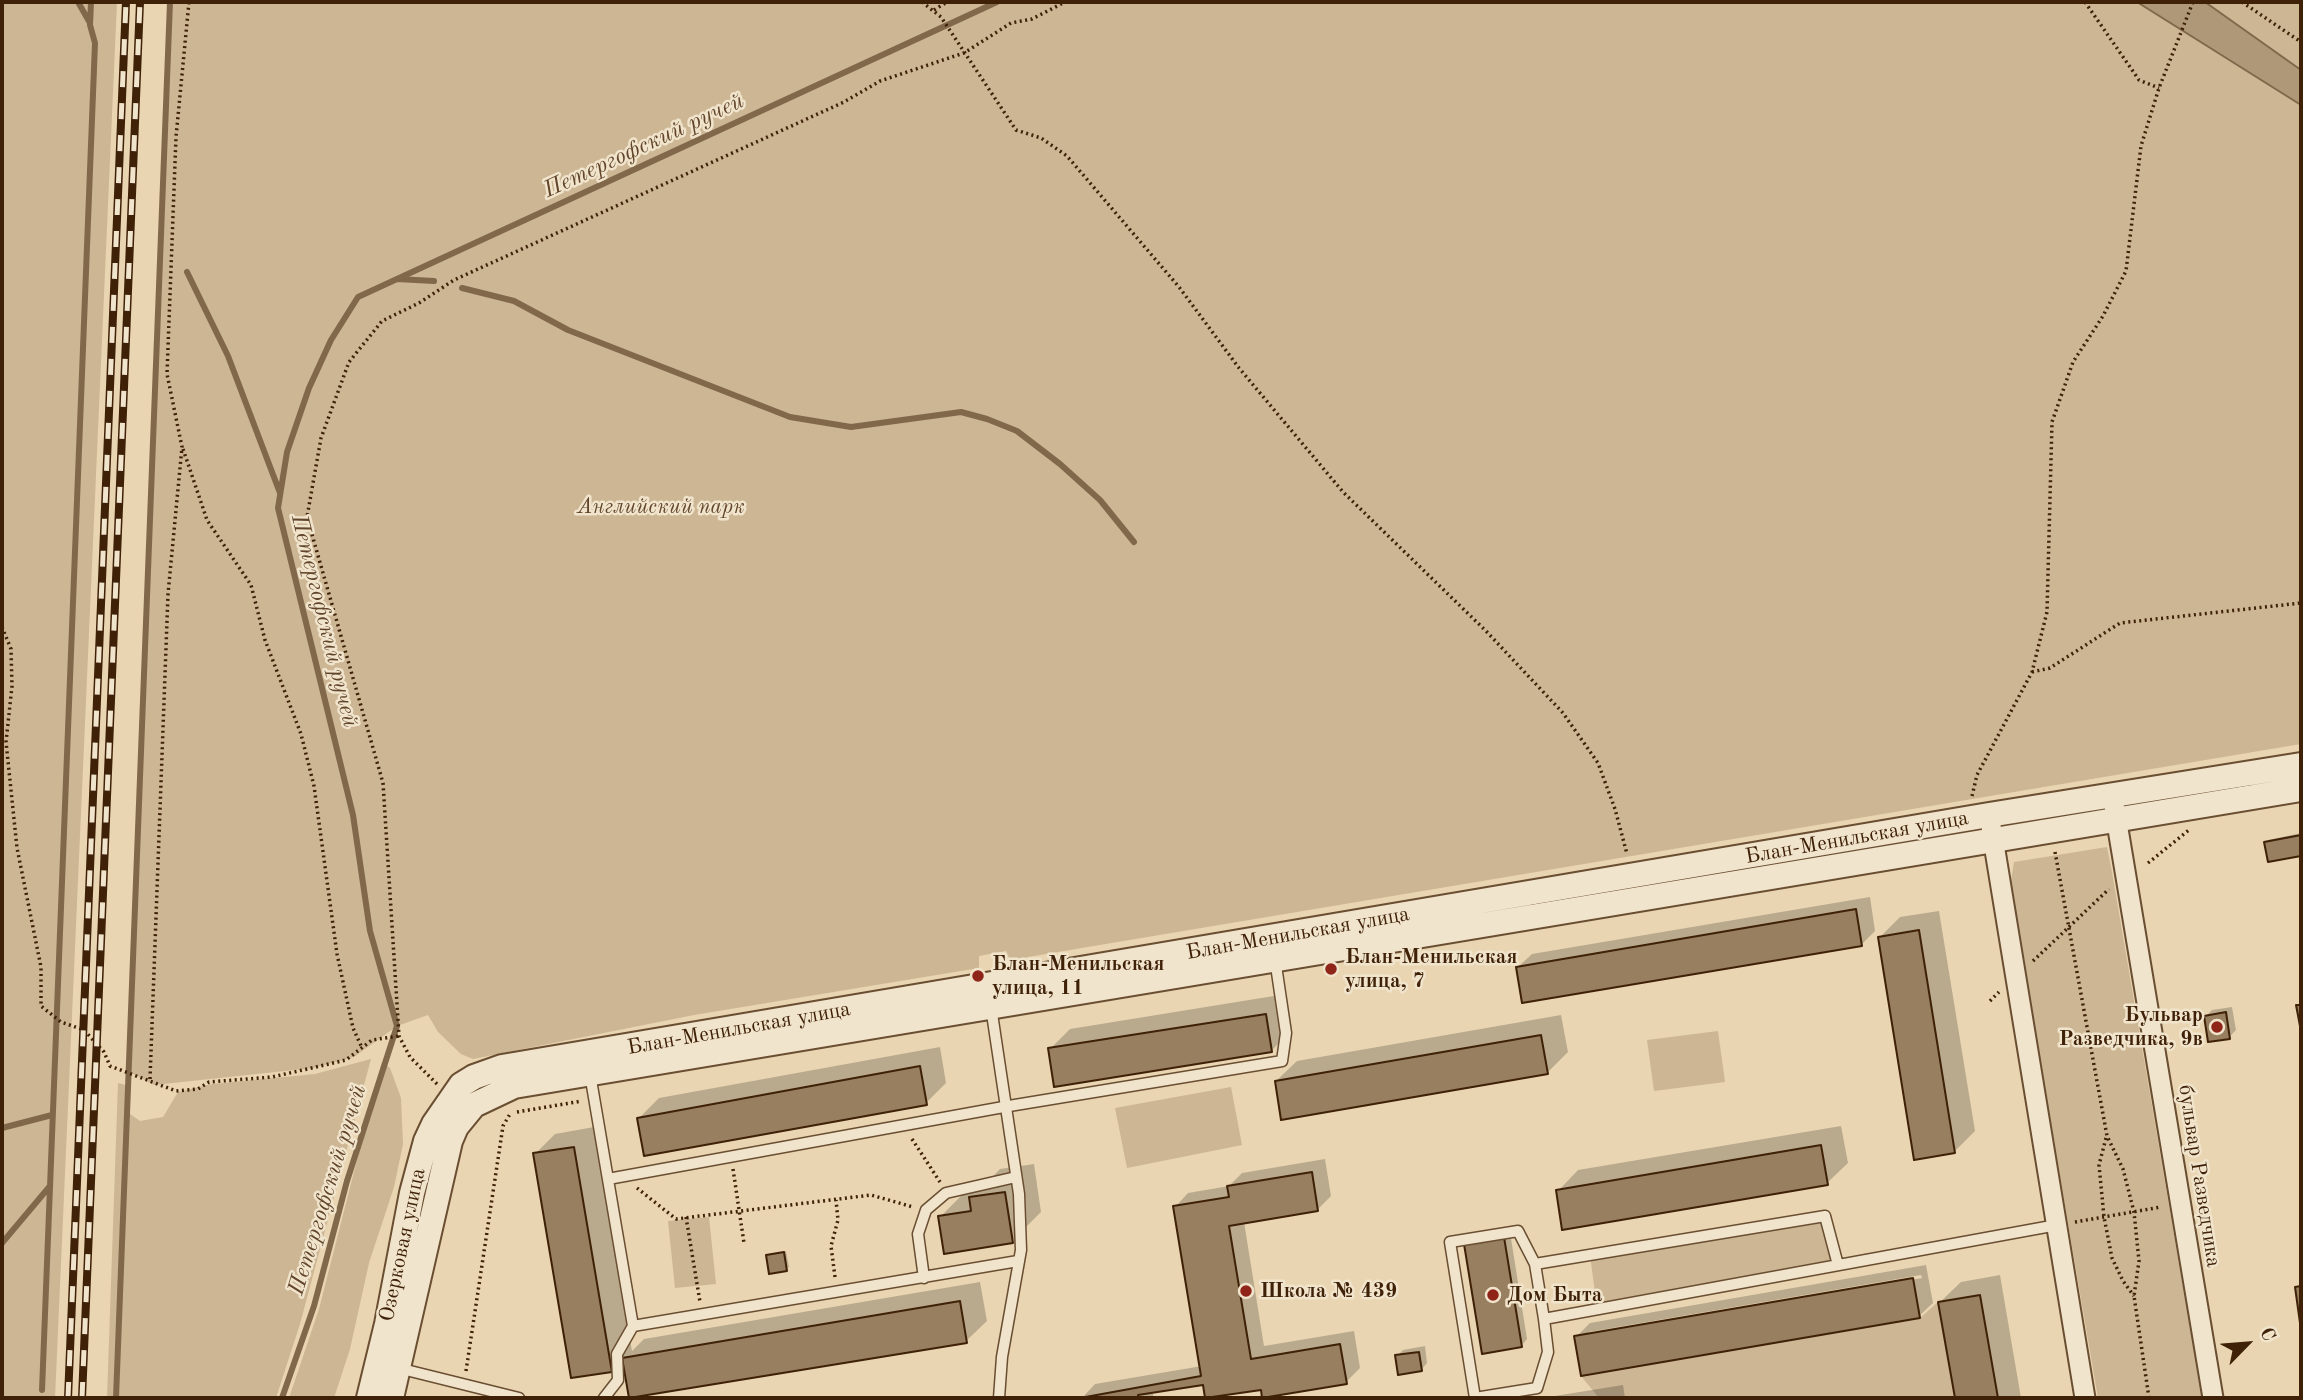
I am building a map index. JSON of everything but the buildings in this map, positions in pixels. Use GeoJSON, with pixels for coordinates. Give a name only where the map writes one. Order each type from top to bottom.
{"type":"FeatureCollection","features":[{"type":"Feature","properties":{"kind":"street","name":"Блан-Менильская улица"},"geometry":{"type":"LineString","coordinates":[[458,1106],[589,1064],[1274,948],[2112,795],[2301,765]]}},
{"type":"Feature","properties":{"kind":"street","name":"Блан-Менильская улица"},"geometry":{"type":"LineString","coordinates":[[1274,948],[1631,876],[1984,819],[2116,820],[2301,789]]}},
{"type":"Feature","properties":{"kind":"street","name":"бульвар Разведчика"},"geometry":{"type":"LineString","coordinates":[[2112,795],[2213,1398]]}},
{"type":"Feature","properties":{"kind":"street"},"geometry":{"type":"LineString","coordinates":[[1984,819],[2057,1225],[2085,1398]]}},
{"type":"Feature","properties":{"kind":"street","name":"Озерковая улица"},"geometry":{"type":"LineString","coordinates":[[369,1398],[387,1365],[443,1160],[456,1127],[458,1106]]}},
{"type":"Feature","properties":{"kind":"street","name":"Озерковая улица"},"geometry":{"type":"LineString","coordinates":[[387,1365],[391,1398]]}},
{"type":"Feature","properties":{"kind":"lane"},"geometry":{"type":"LineString","coordinates":[[608,1179],[1009,1106],[1282,1061],[1286,1033],[1274,948]]}},
{"type":"Feature","properties":{"kind":"lane"},"geometry":{"type":"LineString","coordinates":[[989,996],[1009,1106],[1020,1208],[1018,1261],[1002,1357],[999,1398]]}},
{"type":"Feature","properties":{"kind":"lane"},"geometry":{"type":"LineString","coordinates":[[589,1064],[633,1326],[617,1354],[618,1380],[604,1398]]}},
{"type":"Feature","properties":{"kind":"lane"},"geometry":{"type":"LineString","coordinates":[[923,1278],[918,1234],[926,1210],[946,1193],[1016,1177]]}},
{"type":"Feature","properties":{"kind":"lane"},"geometry":{"type":"LineString","coordinates":[[1535,1264],[1825,1216],[1838,1265]]}},
{"type":"Feature","properties":{"kind":"lane"},"geometry":{"type":"LineString","coordinates":[[1544,1319],[2057,1225]]}},
{"type":"Feature","properties":{"kind":"lane"},"geometry":{"type":"LineString","coordinates":[[1518,1231],[1535,1264],[1549,1352],[1536,1388],[1475,1398],[1450,1242],[1518,1231]]}},
{"type":"Feature","properties":{"kind":"lane"},"geometry":{"type":"LineString","coordinates":[[633,1326],[1018,1261]]}},
{"type":"Feature","properties":{"kind":"lane"},"geometry":{"type":"LineString","coordinates":[[387,1365],[519,1398]]}},
{"type":"Feature","properties":{"kind":"path"},"geometry":{"type":"LineString","coordinates":[[189,2],[176,137],[167,374],[182,447],[206,520],[251,584],[265,640],[301,734],[314,786],[337,954],[353,1028],[362,1048]]}},
{"type":"Feature","properties":{"kind":"path"},"geometry":{"type":"LineString","coordinates":[[922,2],[941,18],[1016,130],[1041,138],[1067,156],[1179,287],[1239,368],[1343,492],[1486,631],[1563,713],[1598,763],[1615,809],[1631,876]]}},
{"type":"Feature","properties":{"kind":"path"},"geometry":{"type":"LineString","coordinates":[[933,11],[947,2]]}},
{"type":"Feature","properties":{"kind":"path"},"geometry":{"type":"LineString","coordinates":[[458,1106],[424,1074],[397,1037],[383,783],[307,517],[321,438],[349,362],[382,321],[419,303],[454,280],[844,102],[880,81],[964,53],[1011,23],[1032,19],[1065,2]]}},
{"type":"Feature","properties":{"kind":"path"},"geometry":{"type":"LineString","coordinates":[[2085,2],[2138,80],[2159,88]]}},
{"type":"Feature","properties":{"kind":"path"},"geometry":{"type":"LineString","coordinates":[[1984,819],[1977,775],[2032,672],[2047,612],[2052,422],[2073,362],[2104,316],[2126,271],[2141,146],[2159,88],[2193,2]]}},
{"type":"Feature","properties":{"kind":"path"},"geometry":{"type":"LineString","coordinates":[[2242,2],[2301,42]]}},
{"type":"Feature","properties":{"kind":"path"},"geometry":{"type":"LineString","coordinates":[[150,1079],[168,594],[182,447]]}},
{"type":"Feature","properties":{"kind":"path"},"geometry":{"type":"LineString","coordinates":[[2032,672],[2050,668],[2120,623],[2301,603]]}},
{"type":"Feature","properties":{"kind":"path"},"geometry":{"type":"LineString","coordinates":[[2,627],[11,649],[12,686],[6,742],[17,848],[41,967],[41,1006],[61,1022],[84,1030],[97,1043],[110,1066],[176,1091],[198,1089],[209,1082],[272,1077],[316,1067],[346,1059],[372,1040],[397,1037]]}},
{"type":"Feature","properties":{"kind":"path"},"geometry":{"type":"LineString","coordinates":[[2148,863],[2190,829]]}},
{"type":"Feature","properties":{"kind":"path"},"geometry":{"type":"LineString","coordinates":[[2054,850],[2106,1136],[2123,1168],[2134,1212],[2139,1261],[2134,1296],[2149,1398]]}},
{"type":"Feature","properties":{"kind":"path"},"geometry":{"type":"LineString","coordinates":[[2024,970],[2109,888]]}},
{"type":"Feature","properties":{"kind":"path"},"geometry":{"type":"LineString","coordinates":[[464,1383],[503,1126],[507,1116],[519,1111],[594,1099]]}},
{"type":"Feature","properties":{"kind":"path"},"geometry":{"type":"LineString","coordinates":[[903,1125],[946,1193]]}},
{"type":"Feature","properties":{"kind":"path"},"geometry":{"type":"LineString","coordinates":[[2106,1136],[2099,1165],[2104,1217],[2112,1258],[2134,1296]]}},
{"type":"Feature","properties":{"kind":"path"},"geometry":{"type":"LineString","coordinates":[[731,1156],[744,1243]]}},
{"type":"Feature","properties":{"kind":"path"},"geometry":{"type":"LineString","coordinates":[[621,1176],[676,1219],[871,1195],[926,1210]]}},
{"type":"Feature","properties":{"kind":"path"},"geometry":{"type":"LineString","coordinates":[[836,1200],[838,1220],[831,1246],[837,1292]]}},
{"type":"Feature","properties":{"kind":"path"},"geometry":{"type":"LineString","coordinates":[[2057,1225],[2180,1204]]}},
{"type":"Feature","properties":{"kind":"path"},"geometry":{"type":"LineString","coordinates":[[686,1217],[702,1314]]}},
{"type":"Feature","properties":{"kind":"green space"},"geometry":{"type":"Polygon","coordinates":[[[2,2],[117,2],[55,1398],[2,1398],[2,2]]]}},
{"type":"Feature","properties":{"kind":"green space","name":"Английский парк"},"geometry":{"type":"Polygon","coordinates":[[[170,2],[2301,2],[2301,744],[1010,960],[1006,951],[979,956],[979,968],[694,1015],[473,1059],[461,1054],[438,1032],[428,1015],[397,1026],[354,1057],[313,1068],[154,1085],[128,1071],[170,2]]]}},
{"type":"Feature","properties":{"kind":"green space"},"geometry":{"type":"Polygon","coordinates":[[[2107,847],[2202,1398],[2098,1398],[2010,887],[2014,862],[2107,847]]]}},
{"type":"Feature","properties":{"kind":"green space"},"geometry":{"type":"Polygon","coordinates":[[[1718,1031],[1725,1082],[1654,1091],[1647,1040],[1718,1031]]]}},
{"type":"Feature","properties":{"kind":"green space"},"geometry":{"type":"Polygon","coordinates":[[[371,1059],[300,1324],[276,1398],[107,1398],[118,1083],[130,1086],[130,1114],[140,1121],[163,1117],[178,1092],[212,1084],[315,1074],[371,1059]]]}},
{"type":"Feature","properties":{"kind":"green space"},"geometry":{"type":"Polygon","coordinates":[[[382,1062],[390,1068],[401,1098],[403,1144],[394,1187],[369,1263],[350,1349],[334,1398],[289,1398],[319,1309],[382,1062]]]}},
{"type":"Feature","properties":{"kind":"green space"},"geometry":{"type":"Polygon","coordinates":[[[1231,1087],[1242,1145],[1127,1168],[1115,1108],[1231,1087]]]}},
{"type":"Feature","properties":{"kind":"green space"},"geometry":{"type":"Polygon","coordinates":[[[1825,1216],[1838,1265],[1597,1308],[1590,1255],[1825,1216]]]}},
{"type":"Feature","properties":{"kind":"green space"},"geometry":{"type":"Polygon","coordinates":[[[709,1217],[716,1284],[675,1288],[668,1221],[709,1217]]]}},
{"type":"Feature","properties":{"kind":"green space"},"geometry":{"type":"Polygon","coordinates":[[[1938,1302],[1955,1398],[1599,1398],[1581,1376],[1920,1318],[1938,1302]]]}},
{"type":"Feature","properties":{"kind":"shaded area"},"geometry":{"type":"Polygon","coordinates":[[[2137,2],[2205,2],[2301,70],[2301,105],[2137,2]]]}},
{"type":"Feature","properties":{"kind":"waterway"},"geometry":{"type":"LineString","coordinates":[[78,2],[90,23]]}},
{"type":"Feature","properties":{"kind":"waterway"},"geometry":{"type":"LineString","coordinates":[[42,1390],[95,43],[90,25],[91,2]]}},
{"type":"Feature","properties":{"kind":"waterway"},"geometry":{"type":"LineString","coordinates":[[116,1398],[170,2]]}},
{"type":"Feature","properties":{"kind":"waterway","name":"Петергофский ручей"},"geometry":{"type":"LineString","coordinates":[[282,1398],[314,1306],[347,1181],[397,1026],[370,931],[353,815],[278,508],[287,452],[309,388],[331,340],[358,297],[997,2]]}},
{"type":"Feature","properties":{"kind":"waterway"},"geometry":{"type":"LineString","coordinates":[[187,272],[228,356],[280,493]]}},
{"type":"Feature","properties":{"kind":"waterway"},"geometry":{"type":"LineString","coordinates":[[397,279],[434,281]]}},
{"type":"Feature","properties":{"kind":"waterway"},"geometry":{"type":"LineString","coordinates":[[462,288],[514,301],[568,330],[790,417],[851,427],[961,412],[987,419],[1017,431],[1060,464],[1100,500],[1134,542]]}},
{"type":"Feature","properties":{"kind":"waterway"},"geometry":{"type":"LineString","coordinates":[[2,1128],[52,1115]]}},
{"type":"Feature","properties":{"kind":"waterway"},"geometry":{"type":"LineString","coordinates":[[2,1243],[50,1186]]}},
{"type":"Feature","properties":{"kind":"railway"},"geometry":{"type":"LineString","coordinates":[[68,1398],[126,2]]}},
{"type":"Feature","properties":{"kind":"railway"},"geometry":{"type":"LineString","coordinates":[[82,1398],[140,2]]}},
{"type":"Feature","properties":{"kind":"place","name":"Блан-Менильская улица, 7"},"geometry":{"type":"Point","coordinates":[1331,969]}},
{"type":"Feature","properties":{"kind":"place","name":"Блан-Менильская улица, 11"},"geometry":{"type":"Point","coordinates":[978,976]}},
{"type":"Feature","properties":{"kind":"place","name":"Бульвар Разведчика, 9в"},"geometry":{"type":"Point","coordinates":[2217,1027]}},
{"type":"Feature","properties":{"kind":"place","name":"Школа № 439"},"geometry":{"type":"Point","coordinates":[1246,1291]}},
{"type":"Feature","properties":{"kind":"place","name":"Дом Быта"},"geometry":{"type":"Point","coordinates":[1493,1295]}}]}
